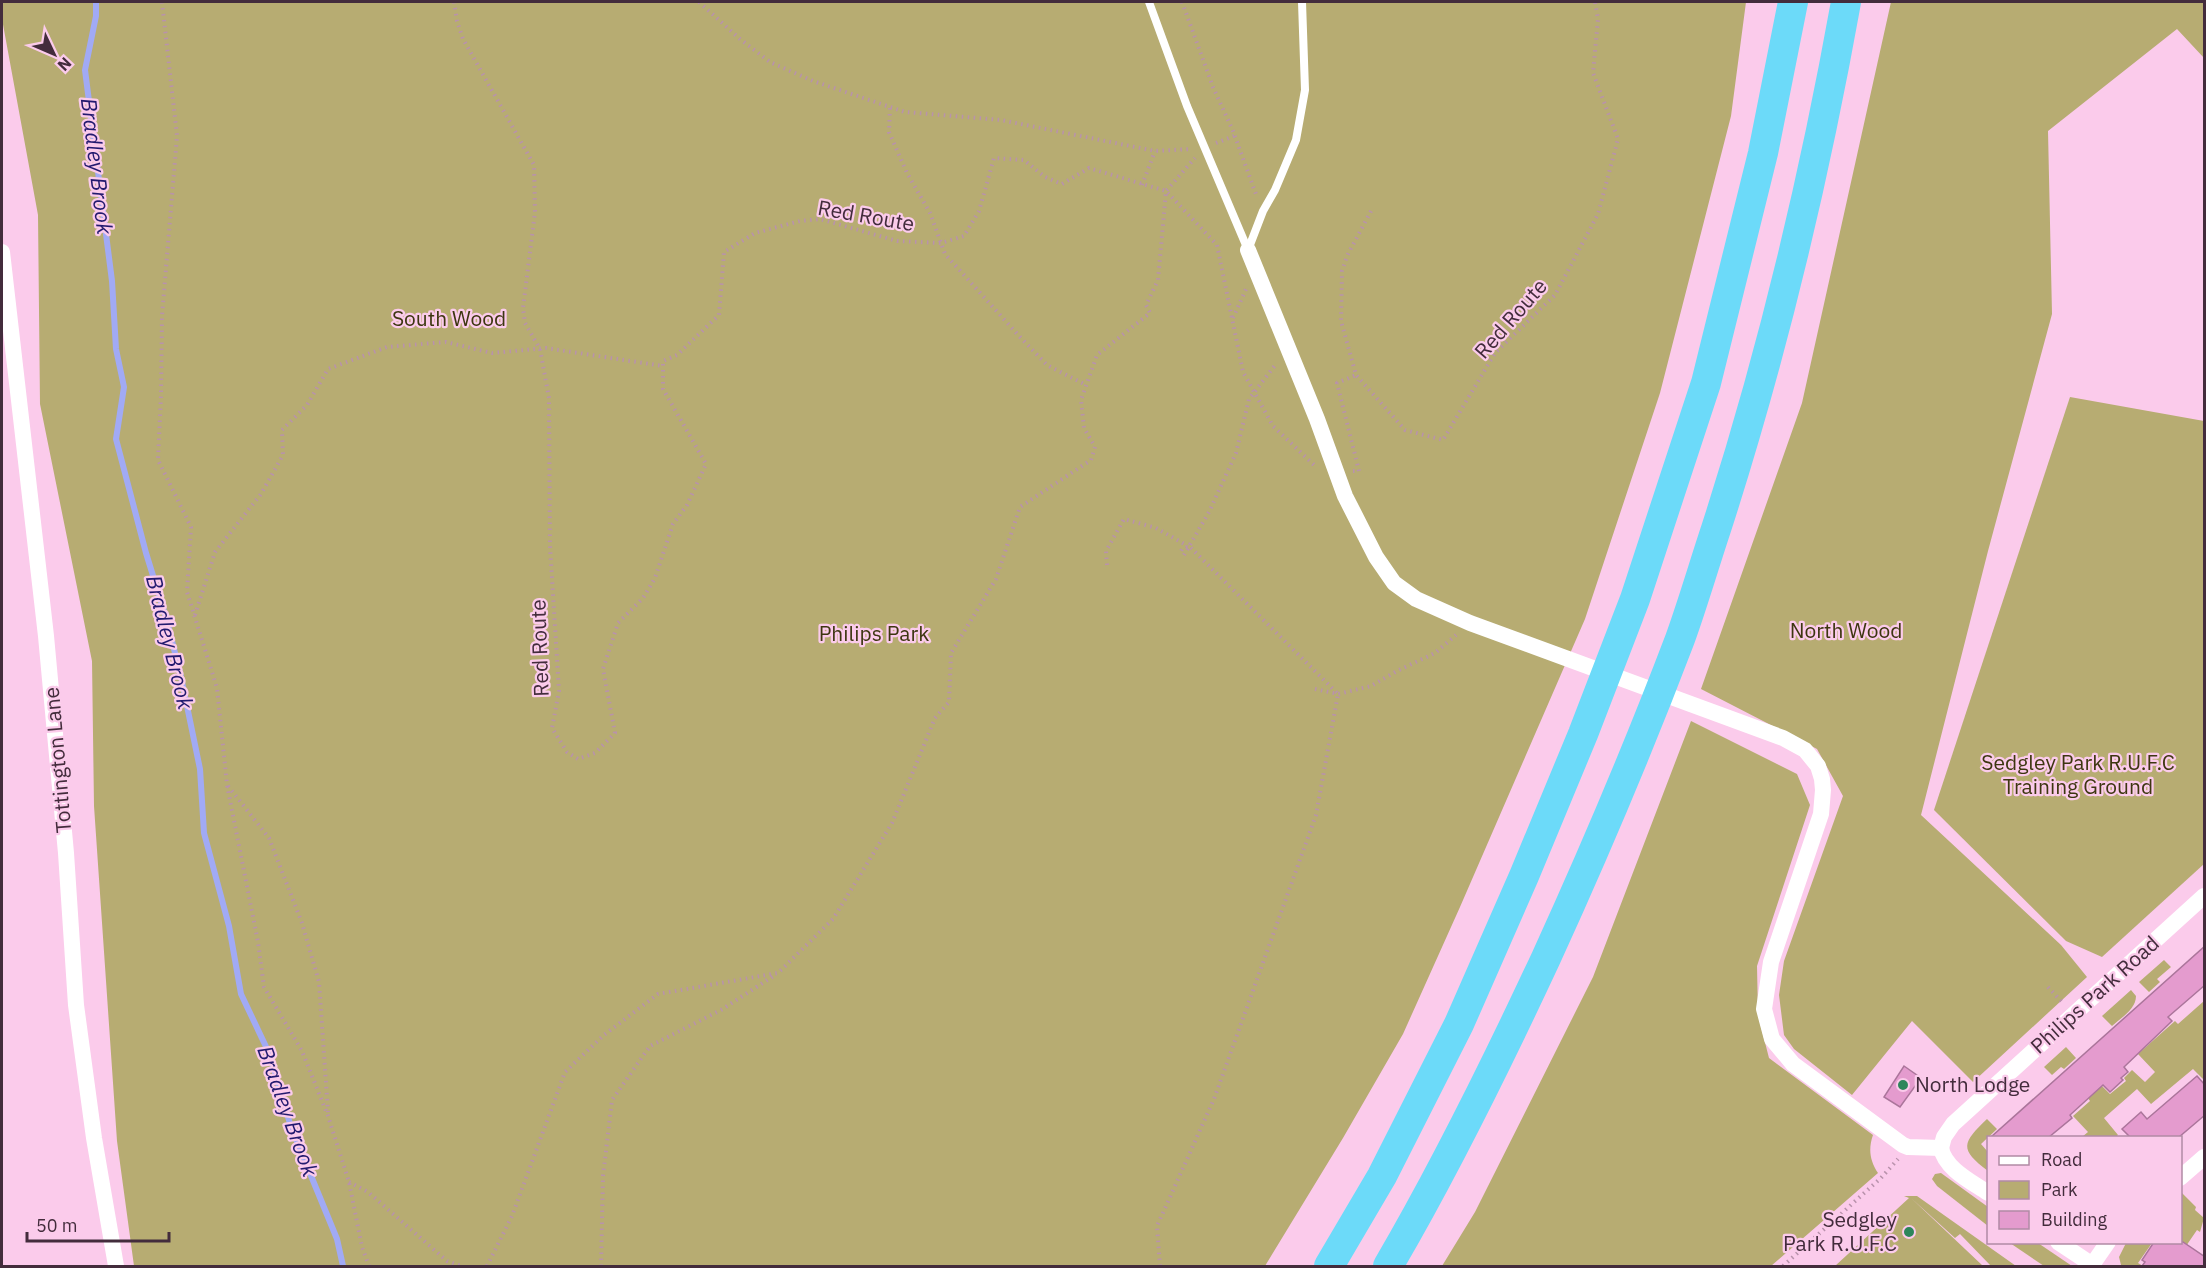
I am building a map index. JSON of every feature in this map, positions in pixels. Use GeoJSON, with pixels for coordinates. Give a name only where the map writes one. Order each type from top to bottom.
{"type":"FeatureCollection","features":[{"type":"Feature","properties":{"kind":"highway"},"geometry":{"type":"LineString","coordinates":[[1329,1266],[1382,1176],[1458,1024],[1547,822],[1635,599],[1706,383],[1763,153],[1792,2]]}},
{"type":"Feature","properties":{"kind":"highway"},"geometry":{"type":"LineString","coordinates":[[1388,1266],[1426,1201],[1511,1034],[1601,838],[1681,636],[1765,369],[1825,117],[1846,2]]}},
{"type":"Feature","properties":{"kind":"street"},"geometry":{"type":"LineString","coordinates":[[1248,250],[1345,496],[1376,557],[1394,583],[1416,598],[1470,623],[1512,636],[1783,738],[1805,750],[1818,766],[1823,790],[1821,814],[1771,962],[1764,1009],[1768,1030],[1778,1048],[1792,1064],[1878,1128],[1908,1147],[1941,1148],[1942,1156],[1952,1167],[1987,1192]]}},
{"type":"Feature","properties":{"kind":"street","name":"Tottington Lane"},"geometry":{"type":"LineString","coordinates":[[2,252],[46,636],[66,853],[76,1005],[94,1138],[116,1266]]}},
{"type":"Feature","properties":{"kind":"street","name":"Philips Park Road"},"geometry":{"type":"LineString","coordinates":[[1941,1148],[1944,1137],[1953,1124],[2205,896]]}},
{"type":"Feature","properties":{"kind":"street"},"geometry":{"type":"LineString","coordinates":[[2182,1177],[2205,1157]]}},
{"type":"Feature","properties":{"kind":"street"},"geometry":{"type":"LineString","coordinates":[[2061,1244],[2093,1266],[2107,1244]]}},
{"type":"Feature","properties":{"kind":"lane"},"geometry":{"type":"LineString","coordinates":[[1149,2],[1204,148],[1248,250]]}},
{"type":"Feature","properties":{"kind":"lane"},"geometry":{"type":"LineString","coordinates":[[1248,250],[1263,211],[1296,140],[1305,90],[1302,2]]}},
{"type":"Feature","properties":{"kind":"path"},"geometry":{"type":"LineString","coordinates":[[162,2],[177,136],[162,316],[158,460],[191,527],[187,592],[217,688],[227,785],[258,942],[264,987],[302,1051],[328,1116],[349,1182],[362,1247],[369,1266]]}},
{"type":"Feature","properties":{"kind":"path","name":"Red Route"},"geometry":{"type":"LineString","coordinates":[[454,2],[463,39],[534,165],[535,213],[523,308],[525,324],[540,349],[549,398],[550,546],[559,691],[552,728],[567,752],[578,759],[595,753],[615,733],[603,669],[618,623],[643,598],[655,578],[673,524],[687,505],[705,464],[680,415],[663,389],[663,361],[677,355],[719,315],[724,252],[755,233],[800,221],[820,219],[897,241],[939,242],[964,236],[979,211],[994,158],[1024,160],[1045,177],[1062,184],[1089,168],[1166,191]]}},
{"type":"Feature","properties":{"kind":"path"},"geometry":{"type":"LineString","coordinates":[[699,2],[770,62],[813,81],[890,108],[904,112],[1001,120],[1155,151],[1204,148]]}},
{"type":"Feature","properties":{"kind":"path"},"geometry":{"type":"LineString","coordinates":[[1182,2],[1213,87],[1263,211]]}},
{"type":"Feature","properties":{"kind":"path","name":"Red Route"},"geometry":{"type":"LineString","coordinates":[[1371,211],[1347,256],[1342,271],[1341,321],[1356,375],[1405,430],[1443,440],[1495,353],[1555,295],[1598,214],[1618,139],[1593,73],[1598,19],[1595,2]]}},
{"type":"Feature","properties":{"kind":"path"},"geometry":{"type":"LineString","coordinates":[[890,108],[889,132],[907,173],[930,213],[945,254],[1047,365],[1086,385]]}},
{"type":"Feature","properties":{"kind":"path"},"geometry":{"type":"LineString","coordinates":[[1225,140],[1234,136]]}},
{"type":"Feature","properties":{"kind":"path"},"geometry":{"type":"LineString","coordinates":[[601,1266],[603,1176],[612,1100],[650,1046],[721,1010],[778,973],[833,919],[892,823],[935,718],[949,702],[951,653],[996,579],[1020,507],[1091,460],[1095,447],[1084,428],[1081,400],[1096,355],[1150,313],[1146,305],[1158,280],[1166,191],[1204,148]]}},
{"type":"Feature","properties":{"kind":"path"},"geometry":{"type":"LineString","coordinates":[[1142,185],[1155,151]]}},
{"type":"Feature","properties":{"kind":"path"},"geometry":{"type":"LineString","coordinates":[[1166,191],[1217,245],[1243,372],[1273,426],[1318,468],[1359,471],[1337,383],[1356,375]]}},
{"type":"Feature","properties":{"kind":"path"},"geometry":{"type":"LineString","coordinates":[[1232,320],[1254,269]]}},
{"type":"Feature","properties":{"kind":"path"},"geometry":{"type":"LineString","coordinates":[[195,617],[215,552],[261,494],[283,455],[282,430],[307,405],[328,369],[387,347],[446,342],[492,353],[546,348],[663,366]]}},
{"type":"Feature","properties":{"kind":"path"},"geometry":{"type":"LineString","coordinates":[[1182,554],[1209,512],[1236,453],[1249,399],[1287,349]]}},
{"type":"Feature","properties":{"kind":"path"},"geometry":{"type":"LineString","coordinates":[[1107,565],[1106,551],[1124,519],[1156,528],[1189,546],[1338,694]]}},
{"type":"Feature","properties":{"kind":"path"},"geometry":{"type":"LineString","coordinates":[[1315,689],[1338,694],[1371,687],[1399,670],[1436,653],[1470,623]]}},
{"type":"Feature","properties":{"kind":"path"},"geometry":{"type":"LineString","coordinates":[[1160,1266],[1156,1226],[1214,1099],[1316,815],[1338,694]]}},
{"type":"Feature","properties":{"kind":"path"},"geometry":{"type":"LineString","coordinates":[[227,785],[269,838],[302,923],[320,982],[328,1116]]}},
{"type":"Feature","properties":{"kind":"path"},"geometry":{"type":"LineString","coordinates":[[487,1266],[512,1216],[565,1072],[604,1035],[658,994],[778,973]]}},
{"type":"Feature","properties":{"kind":"path"},"geometry":{"type":"LineString","coordinates":[[1783,1266],[1881,1178],[1908,1147]]}},
{"type":"Feature","properties":{"kind":"path"},"geometry":{"type":"LineString","coordinates":[[349,1182],[368,1192],[447,1261],[461,1266]]}},
{"type":"Feature","properties":{"kind":"green space","name":"Philips Park"},"geometry":{"type":"Polygon","coordinates":[[[2,2],[1746,2],[1731,116],[1660,393],[1585,619],[1403,1034],[1265,1266],[134,1266],[117,1141],[94,806],[92,661],[40,404],[38,215],[2,19],[2,2]]]}},
{"type":"Feature","properties":{"kind":"green space","name":"North Wood"},"geometry":{"type":"Polygon","coordinates":[[[1891,2],[2204,2],[2204,58],[2177,29],[2048,131],[2052,314],[1988,551],[1921,815],[2061,945],[2087,977],[1973,1082],[1912,1021],[1852,1095],[1794,1049],[1784,1035],[1779,995],[1784,961],[1843,796],[1817,749],[1701,689],[1802,403],[1891,2]]]}},
{"type":"Feature","properties":{"kind":"green space","name":"Sedgley Park R.U.F.C Training Ground"},"geometry":{"type":"Polygon","coordinates":[[[2070,397],[2204,421],[2204,864],[2102,957],[2066,941],[1934,810],[2070,397]]]}},
{"type":"Feature","properties":{"kind":"green space"},"geometry":{"type":"Polygon","coordinates":[[[1691,721],[1797,774],[1810,805],[1757,966],[1758,1015],[1769,1058],[1873,1135],[1871,1155],[1878,1173],[1771,1266],[1442,1266],[1475,1212],[1593,977],[1691,721]]]}},
{"type":"Feature","properties":{"kind":"green space"},"geometry":{"type":"Polygon","coordinates":[[[2164,960],[2171,967],[2157,979],[2160,982],[2149,992],[2139,982],[2164,960]]]}},
{"type":"Feature","properties":{"kind":"green space"},"geometry":{"type":"Polygon","coordinates":[[[2131,990],[2136,996],[2134,1005],[2112,1026],[2102,1016],[2131,990]]]}},
{"type":"Feature","properties":{"kind":"green space"},"geometry":{"type":"Polygon","coordinates":[[[2204,1001],[2204,1078],[2193,1069],[2151,1104],[2137,1089],[2104,1118],[2117,1136],[2083,1136],[2088,1132],[2073,1116],[2090,1101],[2086,1095],[2099,1083],[2110,1094],[2126,1081],[2124,1078],[2132,1070],[2145,1082],[2155,1072],[2138,1054],[2175,1021],[2178,1024],[2204,1001]]]}},
{"type":"Feature","properties":{"kind":"green space"},"geometry":{"type":"Polygon","coordinates":[[[2066,1047],[2076,1058],[2064,1069],[2061,1067],[2052,1075],[2044,1067],[2066,1047]]]}},
{"type":"Feature","properties":{"kind":"green space"},"geometry":{"type":"Polygon","coordinates":[[[1987,1119],[1997,1129],[1981,1144],[1987,1151],[1987,1170],[1968,1151],[1967,1146],[1973,1134],[1987,1119]]]}},
{"type":"Feature","properties":{"kind":"green space"},"geometry":{"type":"Polygon","coordinates":[[[1941,1173],[1987,1206],[1987,1225],[1937,1186],[1932,1179],[1935,1174],[1941,1173]]]}},
{"type":"Feature","properties":{"kind":"green space"},"geometry":{"type":"Polygon","coordinates":[[[2182,1193],[2204,1218],[2200,1232],[2197,1230],[2184,1249],[2181,1244],[2182,1193]]]}},
{"type":"Feature","properties":{"kind":"green space","name":"Sedgley Park R.U.F.C"},"geometry":{"type":"Polygon","coordinates":[[[1904,1196],[1917,1196],[2016,1266],[1991,1266],[1960,1234],[1955,1238],[1911,1198],[1983,1266],[1835,1266],[1909,1198],[1904,1196]]]}},
{"type":"Feature","properties":{"kind":"green space"},"geometry":{"type":"Polygon","coordinates":[[[2011,1244],[2039,1244],[2072,1266],[2044,1266],[2011,1244]]]}},
{"type":"Feature","properties":{"kind":"green space"},"geometry":{"type":"Polygon","coordinates":[[[2126,1244],[2151,1244],[2138,1263],[2143,1266],[2121,1265],[2119,1257],[2126,1244]]]}},
{"type":"Feature","properties":{"kind":"building"},"geometry":{"type":"Polygon","coordinates":[[[2205,946],[2205,985],[2168,1017],[2172,1021],[2124,1067],[2128,1072],[2110,1092],[2103,1085],[2070,1115],[2072,1118],[2050,1136],[1992,1136],[2205,946]]]}},
{"type":"Feature","properties":{"kind":"building","name":"North Lodge"},"geometry":{"type":"Polygon","coordinates":[[[1904,1066],[1921,1078],[1900,1107],[1884,1097],[1904,1066]]]}},
{"type":"Feature","properties":{"kind":"building"},"geometry":{"type":"Polygon","coordinates":[[[2197,1076],[2205,1085],[2205,1115],[2180,1136],[2129,1136],[2122,1129],[2141,1112],[2147,1119],[2197,1076]]]}},
{"type":"Feature","properties":{"kind":"building"},"geometry":{"type":"Polygon","coordinates":[[[2183,1242],[2205,1257],[2205,1266],[2142,1266],[2145,1262],[2142,1260],[2153,1244],[2182,1244],[2183,1242]]]}},
{"type":"Feature","properties":{"kind":"waterway","name":"Bradley Brook"},"geometry":{"type":"LineString","coordinates":[[96,2],[96,16],[85,70],[112,281],[116,349],[124,387],[116,439],[181,677],[200,769],[204,833],[229,926],[241,994],[269,1053],[291,1127],[337,1239],[343,1266]]}},
{"type":"Feature","properties":{"kind":"place","name":"North Lodge"},"geometry":{"type":"Point","coordinates":[1903,1085]}},
{"type":"Feature","properties":{"kind":"place","name":"Sedgley Park R.U.F.C"},"geometry":{"type":"Point","coordinates":[1909,1232]}},
{"type":"Feature","properties":{"kind":"park label","name":"South Wood"},"geometry":{"type":"Point","coordinates":[449,319]}}]}
